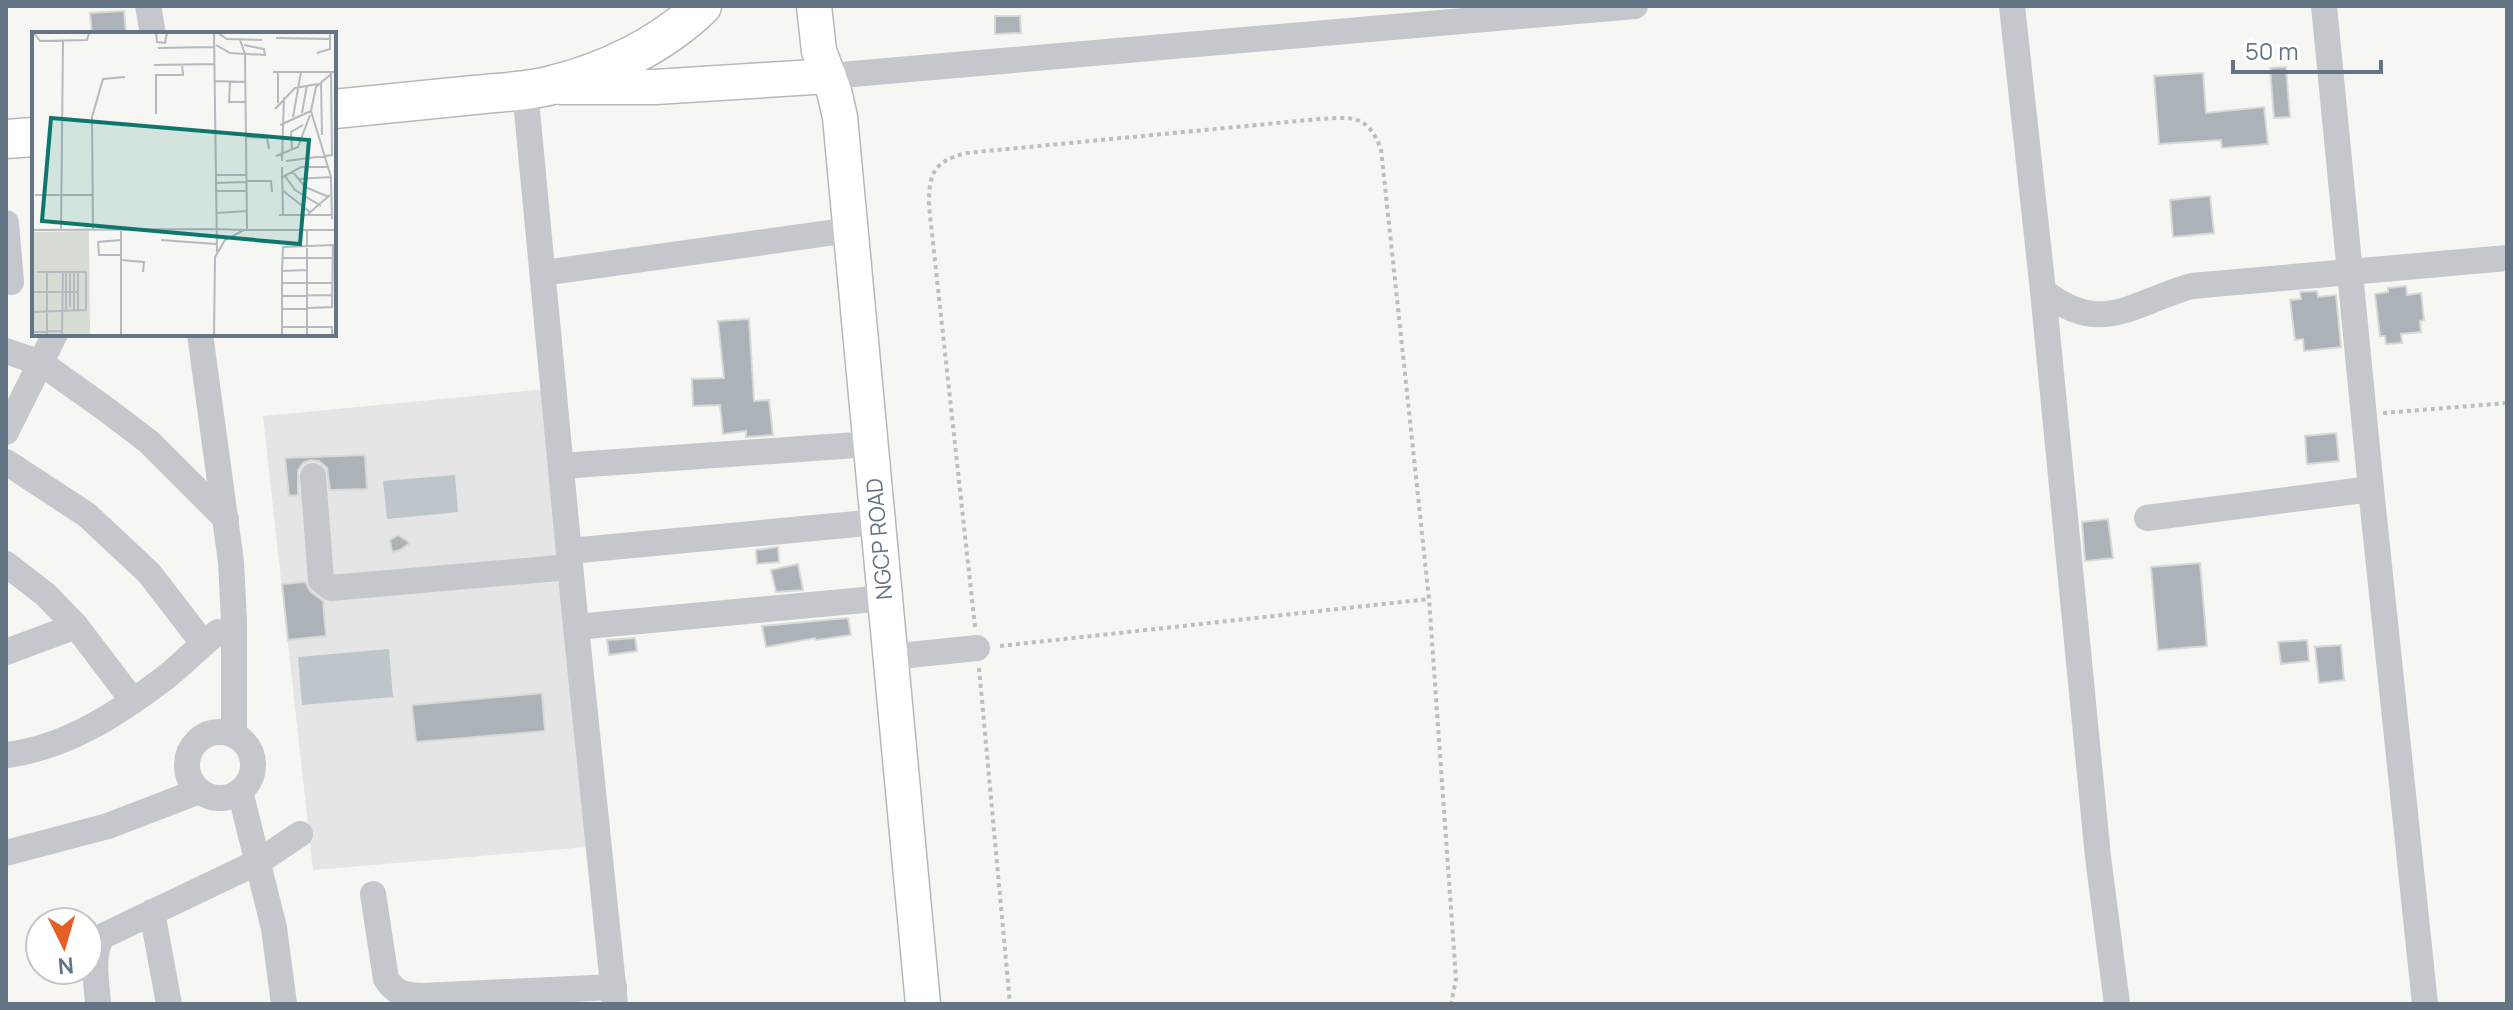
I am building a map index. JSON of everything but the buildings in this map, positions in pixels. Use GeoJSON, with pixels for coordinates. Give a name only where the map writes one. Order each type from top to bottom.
{"type":"FeatureCollection","features":[{"type":"Feature","properties":{"kind":"highway"},"geometry":{"type":"LineString","coordinates":[[336,109],[537,88],[607,67],[668,33],[702,6]]}},
{"type":"Feature","properties":{"kind":"highway"},"geometry":{"type":"LineString","coordinates":[[6,139],[32,137]]}},
{"type":"Feature","properties":{"kind":"main road","name":"NGCP ROAD"},"geometry":{"type":"LineString","coordinates":[[814,6],[819,51],[840,117],[923,1004]]}},
{"type":"Feature","properties":{"kind":"main road"},"geometry":{"type":"LineString","coordinates":[[537,88],[655,87],[829,76]]}},
{"type":"Feature","properties":{"kind":"street"},"geometry":{"type":"LineString","coordinates":[[148,6],[153,32]]}},
{"type":"Feature","properties":{"kind":"street"},"geometry":{"type":"LineString","coordinates":[[829,76],[1635,6]]}},
{"type":"Feature","properties":{"kind":"street"},"geometry":{"type":"LineString","coordinates":[[2012,6],[2098,857],[2117,1004]]}},
{"type":"Feature","properties":{"kind":"street"},"geometry":{"type":"LineString","coordinates":[[2324,6],[2425,1004]]}},
{"type":"Feature","properties":{"kind":"street"},"geometry":{"type":"LineString","coordinates":[[373,894],[386,979],[401,994],[615,996],[543,273],[537,88]]}},
{"type":"Feature","properties":{"kind":"street"},"geometry":{"type":"LineString","coordinates":[[6,223],[17,282]]}},
{"type":"Feature","properties":{"kind":"street"},"geometry":{"type":"LineString","coordinates":[[543,273],[850,230]]}},
{"type":"Feature","properties":{"kind":"street"},"geometry":{"type":"LineString","coordinates":[[2043,291],[2060,305],[2078,312],[2114,314],[2192,286],[2507,258]]}},
{"type":"Feature","properties":{"kind":"street"},"geometry":{"type":"LineString","coordinates":[[6,432],[54,336]]}},
{"type":"Feature","properties":{"kind":"street"},"geometry":{"type":"LineString","coordinates":[[200,336],[231,562],[234,735]]}},
{"type":"Feature","properties":{"kind":"street"},"geometry":{"type":"LineString","coordinates":[[6,351],[41,363],[149,442],[226,519]]}},
{"type":"Feature","properties":{"kind":"street"},"geometry":{"type":"LineString","coordinates":[[561,466],[870,444]]}},
{"type":"Feature","properties":{"kind":"street"},"geometry":{"type":"LineString","coordinates":[[6,462],[87,515],[149,573],[203,643]]}},
{"type":"Feature","properties":{"kind":"street"},"geometry":{"type":"LineString","coordinates":[[313,476],[321,580],[331,588],[878,522]]}},
{"type":"Feature","properties":{"kind":"street"},"geometry":{"type":"LineString","coordinates":[[2147,518],[2371,489]]}},
{"type":"Feature","properties":{"kind":"street"},"geometry":{"type":"LineString","coordinates":[[6,564],[46,595],[76,626],[133,701]]}},
{"type":"Feature","properties":{"kind":"street"},"geometry":{"type":"LineString","coordinates":[[576,627],[885,598]]}},
{"type":"Feature","properties":{"kind":"street"},"geometry":{"type":"LineString","coordinates":[[6,755],[56,743],[96,726],[169,675],[203,643],[234,621]]}},
{"type":"Feature","properties":{"kind":"street"},"geometry":{"type":"LineString","coordinates":[[6,652],[76,626]]}},
{"type":"Feature","properties":{"kind":"street"},"geometry":{"type":"LineString","coordinates":[[890,657],[977,648]]}},
{"type":"Feature","properties":{"kind":"street"},"geometry":{"type":"LineString","coordinates":[[213,733],[234,735],[250,751],[253,762],[248,783],[240,791],[219,798],[199,791],[187,774],[189,753],[203,737],[213,733]]}},
{"type":"Feature","properties":{"kind":"street"},"geometry":{"type":"LineString","coordinates":[[6,853],[108,826],[199,791]]}},
{"type":"Feature","properties":{"kind":"street"},"geometry":{"type":"LineString","coordinates":[[240,791],[274,928],[284,1004]]}},
{"type":"Feature","properties":{"kind":"street"},"geometry":{"type":"LineString","coordinates":[[98,1004],[96,957],[99,942],[108,932],[258,862],[300,834]]}},
{"type":"Feature","properties":{"kind":"street"},"geometry":{"type":"LineString","coordinates":[[152,912],[169,1004]]}},
{"type":"Feature","properties":{"kind":"path"},"geometry":{"type":"LineString","coordinates":[[1010,1004],[929,184],[936,168],[947,158],[966,153],[1347,117],[1366,122],[1375,133],[1381,149],[1429,599],[1456,979],[1451,1004]]}},
{"type":"Feature","properties":{"kind":"path"},"geometry":{"type":"LineString","coordinates":[[2365,415],[2507,403]]}},
{"type":"Feature","properties":{"kind":"path"},"geometry":{"type":"LineString","coordinates":[[977,648],[1429,599]]}},
{"type":"Feature","properties":{"kind":"shaded area"},"geometry":{"type":"Polygon","coordinates":[[[546,389],[587,847],[313,870],[263,416],[546,389]]]}},
{"type":"Feature","properties":{"kind":"shaded area"},"geometry":{"type":"Polygon","coordinates":[[[455,475],[458,512],[387,519],[383,481],[455,475]]]}},
{"type":"Feature","properties":{"kind":"shaded area"},"geometry":{"type":"Polygon","coordinates":[[[389,649],[393,697],[302,705],[298,657],[389,649]]]}}]}
